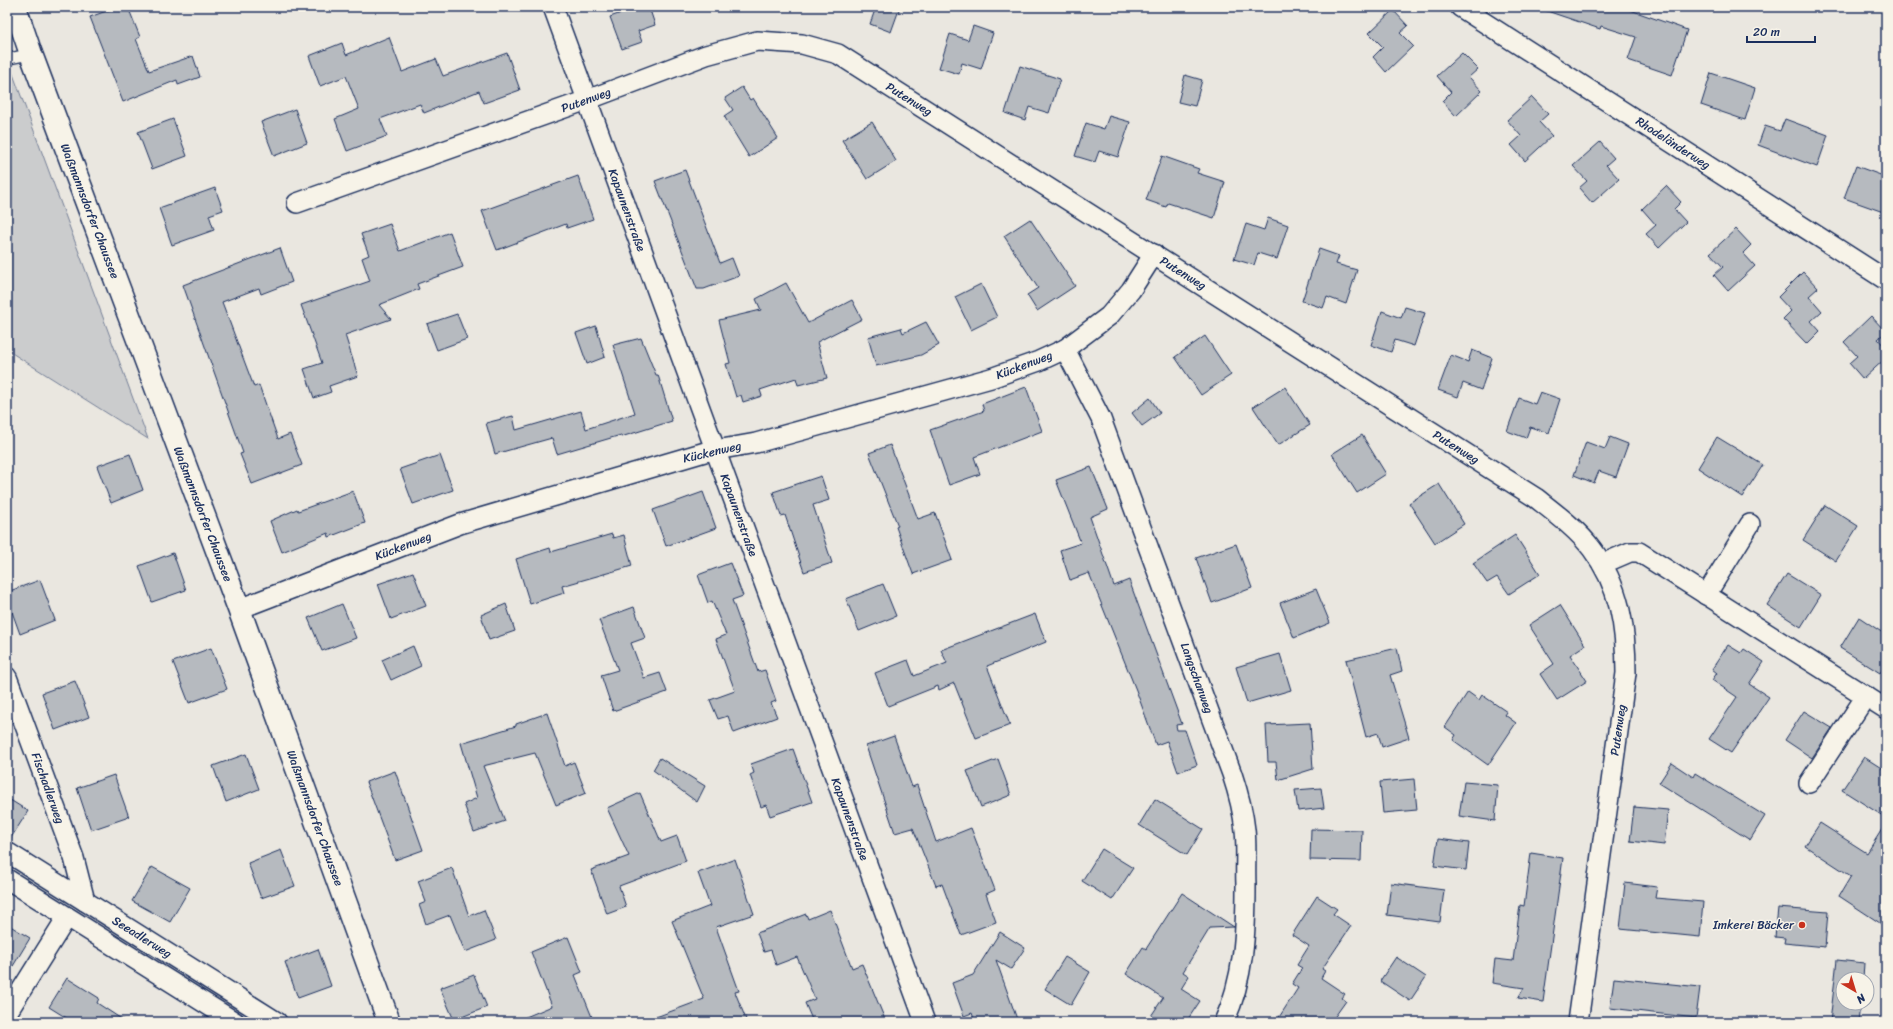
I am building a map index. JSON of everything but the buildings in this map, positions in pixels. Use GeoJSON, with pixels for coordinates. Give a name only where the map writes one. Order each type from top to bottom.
{"type":"FeatureCollection","features":[{"type":"Feature","properties":{"kind":"street","name":"Waßmannsdorfer Chaussee"},"geometry":{"type":"LineString","coordinates":[[15,7],[31,54],[239,609],[390,1022]]}},
{"type":"Feature","properties":{"kind":"street","name":"Kapaunenstraße"},"geometry":{"type":"LineString","coordinates":[[553,7],[925,1022]]}},
{"type":"Feature","properties":{"kind":"street","name":"Rhodeländerweg"},"geometry":{"type":"LineString","coordinates":[[1460,7],[1886,280]]}},
{"type":"Feature","properties":{"kind":"street","name":"Putenweg"},"geometry":{"type":"LineString","coordinates":[[297,203],[587,100],[706,55],[757,41],[802,44],[838,54],[1536,498],[1592,548],[1612,583],[1620,607],[1626,638],[1626,673],[1578,1022]]}},
{"type":"Feature","properties":{"kind":"street","name":"Kückenweg"},"geometry":{"type":"LineString","coordinates":[[239,609],[460,524],[588,485],[715,449],[756,442],[991,378],[1039,361],[1065,349],[1109,316],[1131,290],[1154,254]]}},
{"type":"Feature","properties":{"kind":"street","name":"Langschanweg"},"geometry":{"type":"LineString","coordinates":[[1065,349],[1101,419],[1230,766],[1240,801],[1245,831],[1246,925],[1242,964],[1234,996],[1224,1022]]}},
{"type":"Feature","properties":{"kind":"street"},"geometry":{"type":"LineString","coordinates":[[1706,595],[1750,524]]}},
{"type":"Feature","properties":{"kind":"street"},"geometry":{"type":"LineString","coordinates":[[1602,564],[1630,552],[1639,552],[1886,709]]}},
{"type":"Feature","properties":{"kind":"street","name":"Fischadlerweg"},"geometry":{"type":"LineString","coordinates":[[7,677],[74,858],[85,901]]}},
{"type":"Feature","properties":{"kind":"street"},"geometry":{"type":"LineString","coordinates":[[1809,783],[1866,696]]}},
{"type":"Feature","properties":{"kind":"street","name":"Seeadlerweg"},"geometry":{"type":"LineString","coordinates":[[7,852],[277,1022]]}},
{"type":"Feature","properties":{"kind":"street","name":"Seeadlerweg"},"geometry":{"type":"LineString","coordinates":[[7,879],[235,1022]]}},
{"type":"Feature","properties":{"kind":"street"},"geometry":{"type":"LineString","coordinates":[[7,1013],[67,917]]}},
{"type":"Feature","properties":{"kind":"lane"},"geometry":{"type":"LineString","coordinates":[[7,59],[31,54]]}},
{"type":"Feature","properties":{"kind":"shaded area"},"geometry":{"type":"Polygon","coordinates":[[[7,58],[148,439],[7,350],[7,58]]]}},
{"type":"Feature","properties":{"kind":"shaded area"},"geometry":{"type":"Polygon","coordinates":[[[7,860],[267,1022],[252,1022],[7,869],[7,860]]]}},
{"type":"Feature","properties":{"kind":"place","name":"Imkerei Bäcker"},"geometry":{"type":"Point","coordinates":[1802,925]}}]}
